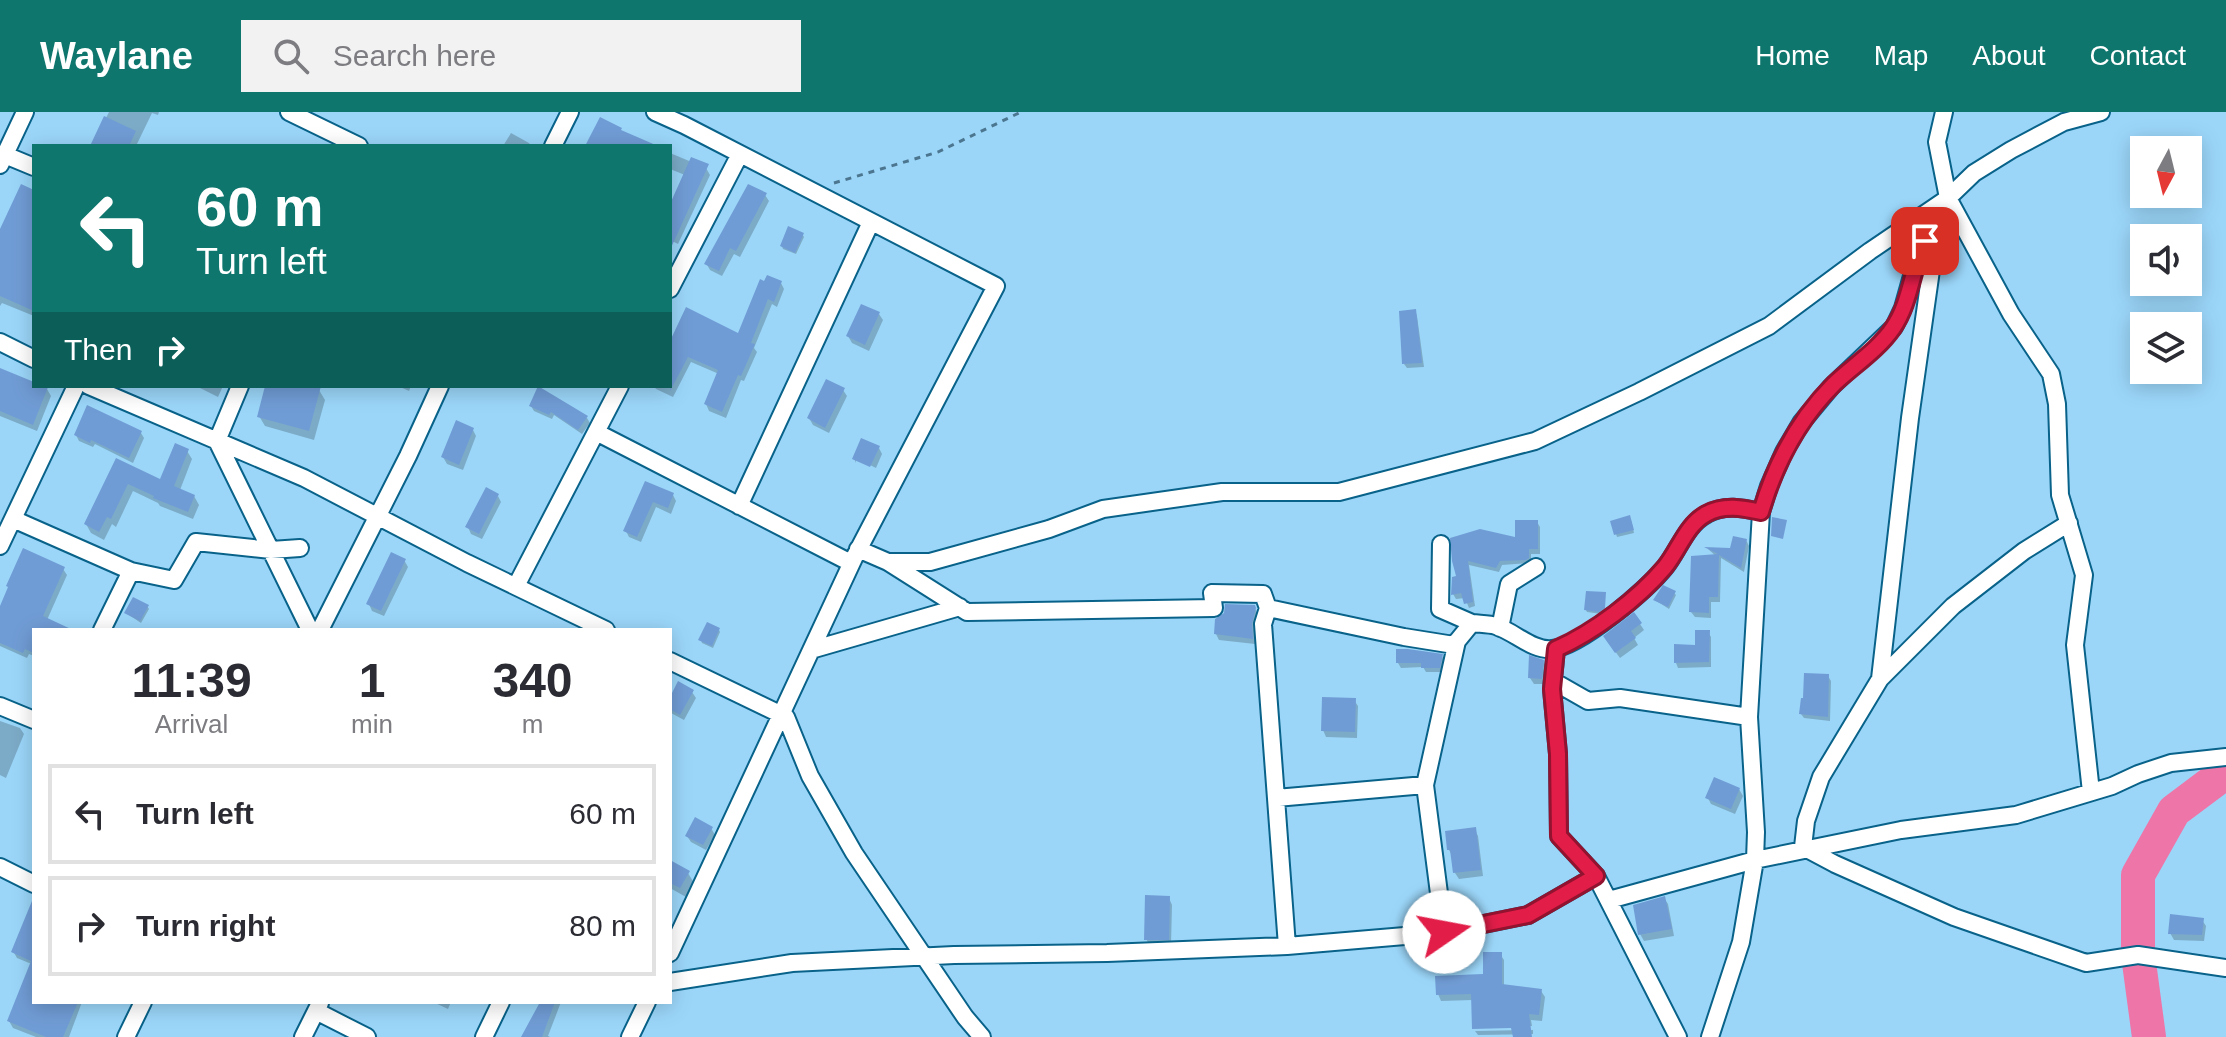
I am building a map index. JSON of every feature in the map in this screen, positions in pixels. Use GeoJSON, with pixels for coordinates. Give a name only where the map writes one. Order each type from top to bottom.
{"type":"FeatureCollection","features":[{"type":"Feature","properties":{"kind":"street"},"geometry":{"type":"LineString","coordinates":[[25,112],[2,160],[32,167]]}},
{"type":"Feature","properties":{"kind":"street"},"geometry":{"type":"LineString","coordinates":[[289,112],[349,144]]}},
{"type":"Feature","properties":{"kind":"street"},"geometry":{"type":"LineString","coordinates":[[554,144],[570,112]]}},
{"type":"Feature","properties":{"kind":"street"},"geometry":{"type":"LineString","coordinates":[[655,112],[996,286],[855,556],[672,949]]}},
{"type":"Feature","properties":{"kind":"street"},"geometry":{"type":"LineString","coordinates":[[1880,679],[1910,418],[1933,251],[1944,205],[1937,142],[1944,112]]}},
{"type":"Feature","properties":{"kind":"street"},"geometry":{"type":"LineString","coordinates":[[596,432],[739,506],[855,556],[888,562],[930,562],[1049,529],[1103,509],[1222,492],[1339,492],[1535,441],[1639,392],[1769,326],[1870,251],[1944,205],[1974,173],[2011,150],[2064,122],[2101,112]]}},
{"type":"Feature","properties":{"kind":"street"},"geometry":{"type":"LineString","coordinates":[[672,285],[740,154]]}},
{"type":"Feature","properties":{"kind":"street"},"geometry":{"type":"LineString","coordinates":[[1710,1037],[1741,942],[1755,860],[1749,717],[1761,512],[1784,452],[1801,423],[1831,387],[1894,327],[1903,308],[1917,258],[1944,205]]}},
{"type":"Feature","properties":{"kind":"street"},"geometry":{"type":"LineString","coordinates":[[1944,205],[2051,374],[2057,404],[2060,495],[2084,575],[2075,645],[2091,792]]}},
{"type":"Feature","properties":{"kind":"street"},"geometry":{"type":"LineString","coordinates":[[739,506],[871,222]]}},
{"type":"Feature","properties":{"kind":"street"},"geometry":{"type":"LineString","coordinates":[[0,342],[32,358]]}},
{"type":"Feature","properties":{"kind":"street"},"geometry":{"type":"LineString","coordinates":[[0,546],[75,388]]}},
{"type":"Feature","properties":{"kind":"street"},"geometry":{"type":"LineString","coordinates":[[94,388],[304,478],[602,628]]}},
{"type":"Feature","properties":{"kind":"street"},"geometry":{"type":"LineString","coordinates":[[239,388],[217,441],[309,628]]}},
{"type":"Feature","properties":{"kind":"street"},"geometry":{"type":"LineString","coordinates":[[321,628],[439,388]]}},
{"type":"Feature","properties":{"kind":"street"},"geometry":{"type":"LineString","coordinates":[[516,586],[619,388]]}},
{"type":"Feature","properties":{"kind":"street"},"geometry":{"type":"LineString","coordinates":[[1441,544],[1440,609],[1472,623],[1500,628],[1538,648],[1556,649],[1579,639],[1636,595],[1665,568],[1696,521],[1709,512],[1740,507],[1761,512]]}},
{"type":"Feature","properties":{"kind":"street"},"geometry":{"type":"LineString","coordinates":[[13,519],[131,571],[174,580],[196,542],[271,550],[300,548]]}},
{"type":"Feature","properties":{"kind":"street"},"geometry":{"type":"LineString","coordinates":[[2069,523],[2024,551],[1953,606],[1880,679],[1821,777],[1806,821],[1803,847],[1954,917],[2086,963],[2138,955],[2226,968]]}},
{"type":"Feature","properties":{"kind":"street"},"geometry":{"type":"LineString","coordinates":[[888,562],[967,612],[1214,608],[1212,593],[1263,594],[1268,608],[1263,624],[1287,946]]}},
{"type":"Feature","properties":{"kind":"street"},"geometry":{"type":"LineString","coordinates":[[1500,628],[1509,584],[1536,567]]}},
{"type":"Feature","properties":{"kind":"street"},"geometry":{"type":"LineString","coordinates":[[103,628],[131,571]]}},
{"type":"Feature","properties":{"kind":"street"},"geometry":{"type":"LineString","coordinates":[[811,650],[960,607]]}},
{"type":"Feature","properties":{"kind":"street"},"geometry":{"type":"LineString","coordinates":[[1268,608],[1454,645],[1472,623]]}},
{"type":"Feature","properties":{"kind":"street"},"geometry":{"type":"LineString","coordinates":[[1444,932],[1425,785],[1457,641]]}},
{"type":"Feature","properties":{"kind":"street"},"geometry":{"type":"LineString","coordinates":[[1556,649],[1553,681],[1559,836],[1596,876],[1678,1037]]}},
{"type":"Feature","properties":{"kind":"street"},"geometry":{"type":"LineString","coordinates":[[672,662],[786,717],[810,776],[854,853],[965,1017],[982,1037]]}},
{"type":"Feature","properties":{"kind":"street"},"geometry":{"type":"LineString","coordinates":[[1553,681],[1588,701],[1620,698],[1749,717]]}},
{"type":"Feature","properties":{"kind":"street"},"geometry":{"type":"LineString","coordinates":[[0,706],[32,719]]}},
{"type":"Feature","properties":{"kind":"street"},"geometry":{"type":"LineString","coordinates":[[1609,900],[1807,849],[1901,830],[2016,815],[2112,786],[2171,763],[2226,757]]}},
{"type":"Feature","properties":{"kind":"street"},"geometry":{"type":"LineString","coordinates":[[1276,798],[1425,785]]}},
{"type":"Feature","properties":{"kind":"street"},"geometry":{"type":"LineString","coordinates":[[0,867],[32,883]]}},
{"type":"Feature","properties":{"kind":"street"},"geometry":{"type":"LineString","coordinates":[[672,982],[792,963],[924,956],[1287,946],[1444,932],[1528,915],[1596,876]]}},
{"type":"Feature","properties":{"kind":"street"},"geometry":{"type":"LineString","coordinates":[[126,1037],[142,1004]]}},
{"type":"Feature","properties":{"kind":"street"},"geometry":{"type":"LineString","coordinates":[[484,1037],[500,1004]]}},
{"type":"Feature","properties":{"kind":"street"},"geometry":{"type":"LineString","coordinates":[[630,1037],[646,1004]]}},
{"type":"Feature","properties":{"kind":"street"},"geometry":{"type":"LineString","coordinates":[[303,1037],[318,1006],[367,1037]]}},
{"type":"Feature","properties":{"kind":"path"},"geometry":{"type":"LineString","coordinates":[[821,196],[830,184],[938,152],[1021,112]]}},
{"type":"Feature","properties":{"kind":"building"},"geometry":{"type":"Polygon","coordinates":[[[104,116],[136,131],[130,144],[91,144],[104,116]]]}},
{"type":"Feature","properties":{"kind":"building"},"geometry":{"type":"Polygon","coordinates":[[[600,117],[653,144],[586,144],[600,117]]]}},
{"type":"Feature","properties":{"kind":"building"},"geometry":{"type":"Polygon","coordinates":[[[691,157],[709,164],[672,246],[672,200],[691,157]]]}},
{"type":"Feature","properties":{"kind":"building"},"geometry":{"type":"Polygon","coordinates":[[[21,184],[32,189],[32,310],[0,296],[0,229],[21,184]]]}},
{"type":"Feature","properties":{"kind":"building"},"geometry":{"type":"Polygon","coordinates":[[[748,184],[767,193],[736,251],[730,248],[719,271],[704,264],[748,184]]]}},
{"type":"Feature","properties":{"kind":"building"},"geometry":{"type":"Polygon","coordinates":[[[788,226],[804,233],[795,253],[780,246],[788,226]]]}},
{"type":"Feature","properties":{"kind":"building"},"geometry":{"type":"Polygon","coordinates":[[[767,275],[782,281],[774,302],[768,299],[751,343],[755,344],[722,412],[704,404],[718,370],[688,357],[672,387],[672,337],[686,307],[738,333],[760,279],[764,281],[767,275]]]}},
{"type":"Feature","properties":{"kind":"building"},"geometry":{"type":"Polygon","coordinates":[[[861,304],[880,312],[865,345],[846,336],[861,304]]]}},
{"type":"Feature","properties":{"kind":"building"},"geometry":{"type":"Polygon","coordinates":[[[1416,309],[1422,363],[1402,364],[1399,311],[1416,309]]]}},
{"type":"Feature","properties":{"kind":"building"},"geometry":{"type":"Polygon","coordinates":[[[0,368],[32,381],[32,388],[48,388],[33,425],[0,411],[0,368]]]}},
{"type":"Feature","properties":{"kind":"building"},"geometry":{"type":"Polygon","coordinates":[[[826,379],[845,388],[825,428],[807,418],[826,379]]]}},
{"type":"Feature","properties":{"kind":"building"},"geometry":{"type":"Polygon","coordinates":[[[264,388],[320,388],[309,431],[257,417],[264,388]]]}},
{"type":"Feature","properties":{"kind":"building"},"geometry":{"type":"Polygon","coordinates":[[[537,388],[541,388],[588,416],[578,430],[551,412],[549,415],[529,406],[537,388]]]}},
{"type":"Feature","properties":{"kind":"building"},"geometry":{"type":"Polygon","coordinates":[[[87,405],[142,431],[129,458],[74,435],[87,405]]]}},
{"type":"Feature","properties":{"kind":"building"},"geometry":{"type":"Polygon","coordinates":[[[456,420],[474,428],[459,465],[441,457],[456,420]]]}},
{"type":"Feature","properties":{"kind":"building"},"geometry":{"type":"Polygon","coordinates":[[[861,438],[880,446],[870,467],[852,459],[861,438]]]}},
{"type":"Feature","properties":{"kind":"building"},"geometry":{"type":"Polygon","coordinates":[[[175,443],[189,449],[174,486],[195,495],[188,512],[128,484],[111,519],[107,517],[99,532],[84,524],[116,458],[160,479],[175,443]]]}},
{"type":"Feature","properties":{"kind":"building"},"geometry":{"type":"Polygon","coordinates":[[[645,481],[674,493],[668,508],[653,502],[637,537],[623,531],[645,481]]]}},
{"type":"Feature","properties":{"kind":"building"},"geometry":{"type":"Polygon","coordinates":[[[486,487],[499,494],[479,534],[465,527],[486,487]]]}},
{"type":"Feature","properties":{"kind":"building"},"geometry":{"type":"Polygon","coordinates":[[[1630,515],[1634,530],[1614,535],[1610,521],[1630,515]]]}},
{"type":"Feature","properties":{"kind":"building"},"geometry":{"type":"Polygon","coordinates":[[[1772,517],[1787,520],[1783,539],[1771,536],[1772,517]]]}},
{"type":"Feature","properties":{"kind":"building"},"geometry":{"type":"Polygon","coordinates":[[[1515,520],[1538,520],[1538,549],[1529,549],[1526,560],[1500,561],[1496,568],[1468,561],[1473,602],[1464,604],[1461,593],[1451,595],[1452,577],[1456,576],[1450,538],[1480,529],[1515,537],[1515,520]]]}},
{"type":"Feature","properties":{"kind":"building"},"geometry":{"type":"Polygon","coordinates":[[[1733,536],[1747,539],[1741,568],[1719,555],[1718,597],[1709,597],[1709,613],[1689,612],[1691,556],[1718,554],[1704,547],[1730,548],[1733,536]]]}},
{"type":"Feature","properties":{"kind":"building"},"geometry":{"type":"Polygon","coordinates":[[[23,548],[65,567],[43,616],[69,628],[32,628],[32,652],[25,649],[23,653],[0,643],[0,606],[23,548]]]}},
{"type":"Feature","properties":{"kind":"building"},"geometry":{"type":"Polygon","coordinates":[[[391,552],[406,559],[381,611],[366,604],[391,552]]]}},
{"type":"Feature","properties":{"kind":"building"},"geometry":{"type":"Polygon","coordinates":[[[1663,585],[1676,591],[1668,607],[1653,600],[1663,585]]]}},
{"type":"Feature","properties":{"kind":"building"},"geometry":{"type":"Polygon","coordinates":[[[1586,591],[1606,592],[1605,608],[1599,612],[1584,610],[1586,591]]]}},
{"type":"Feature","properties":{"kind":"building"},"geometry":{"type":"Polygon","coordinates":[[[133,597],[149,605],[140,621],[124,613],[133,597]]]}},
{"type":"Feature","properties":{"kind":"building"},"geometry":{"type":"Polygon","coordinates":[[[1225,604],[1255,605],[1253,639],[1214,634],[1215,619],[1224,613],[1225,604]]]}},
{"type":"Feature","properties":{"kind":"building"},"geometry":{"type":"Polygon","coordinates":[[[1634,612],[1642,623],[1631,631],[1636,638],[1615,653],[1603,636],[1634,612]]]}},
{"type":"Feature","properties":{"kind":"building"},"geometry":{"type":"Polygon","coordinates":[[[707,622],[720,628],[712,646],[698,640],[707,622]]]}},
{"type":"Feature","properties":{"kind":"building"},"geometry":{"type":"Polygon","coordinates":[[[1695,630],[1710,630],[1709,662],[1674,663],[1674,644],[1695,645],[1695,630]]]}},
{"type":"Feature","properties":{"kind":"building"},"geometry":{"type":"Polygon","coordinates":[[[1396,649],[1443,654],[1440,668],[1421,668],[1421,663],[1396,663],[1396,649]]]}},
{"type":"Feature","properties":{"kind":"building"},"geometry":{"type":"Polygon","coordinates":[[[1529,655],[1544,660],[1542,679],[1528,678],[1529,655]]]}},
{"type":"Feature","properties":{"kind":"building"},"geometry":{"type":"Polygon","coordinates":[[[1804,673],[1829,674],[1828,717],[1799,714],[1804,673]]]}},
{"type":"Feature","properties":{"kind":"building"},"geometry":{"type":"Polygon","coordinates":[[[678,681],[694,690],[680,715],[672,710],[672,693],[678,681]]]}},
{"type":"Feature","properties":{"kind":"building"},"geometry":{"type":"Polygon","coordinates":[[[1322,697],[1356,698],[1355,732],[1321,731],[1322,697]]]}},
{"type":"Feature","properties":{"kind":"building"},"geometry":{"type":"Polygon","coordinates":[[[1714,777],[1740,788],[1731,809],[1705,798],[1714,777]]]}},
{"type":"Feature","properties":{"kind":"building"},"geometry":{"type":"Polygon","coordinates":[[[695,817],[713,827],[703,845],[685,836],[695,817]]]}},
{"type":"Feature","properties":{"kind":"building"},"geometry":{"type":"Polygon","coordinates":[[[1476,827],[1481,870],[1453,873],[1445,831],[1476,827]]]}},
{"type":"Feature","properties":{"kind":"building"},"geometry":{"type":"Polygon","coordinates":[[[672,861],[690,871],[680,888],[672,884],[672,861]]]}},
{"type":"Feature","properties":{"kind":"building"},"geometry":{"type":"Polygon","coordinates":[[[1145,895],[1170,896],[1169,940],[1144,940],[1145,895]]]}},
{"type":"Feature","properties":{"kind":"building"},"geometry":{"type":"Polygon","coordinates":[[[1665,896],[1672,929],[1638,935],[1633,905],[1665,896]]]}},
{"type":"Feature","properties":{"kind":"building"},"geometry":{"type":"Polygon","coordinates":[[[32,901],[32,1004],[77,1004],[63,1037],[46,1037],[7,1021],[31,961],[11,952],[32,901]]]}},
{"type":"Feature","properties":{"kind":"building"},"geometry":{"type":"Polygon","coordinates":[[[2170,914],[2204,918],[2202,935],[2168,934],[2170,914]]]}},
{"type":"Feature","properties":{"kind":"building"},"geometry":{"type":"Polygon","coordinates":[[[1483,952],[1502,952],[1502,984],[1542,989],[1539,1015],[1529,1014],[1532,1037],[1513,1037],[1511,1028],[1472,1029],[1471,994],[1436,995],[1435,976],[1483,974],[1483,952]]]}},
{"type":"Feature","properties":{"kind":"building"},"geometry":{"type":"Polygon","coordinates":[[[539,1004],[554,1004],[542,1037],[521,1037],[539,1004]]]}},
{"type":"Feature","properties":{"kind":"waterway"},"geometry":{"type":"LineString","coordinates":[[2149,1037],[2138,955],[2138,875],[2174,811],[2226,772]]}},
{"type":"Feature","properties":{"kind":"route"},"geometry":{"type":"LineString","coordinates":[[1444,932],[1528,915],[1596,876],[1559,836],[1558,754],[1552,689],[1556,649],[1579,639],[1636,595],[1665,568],[1696,521],[1709,512],[1740,507],[1761,512],[1784,452],[1801,423],[1831,387],[1894,327],[1925,241]]}}]}
